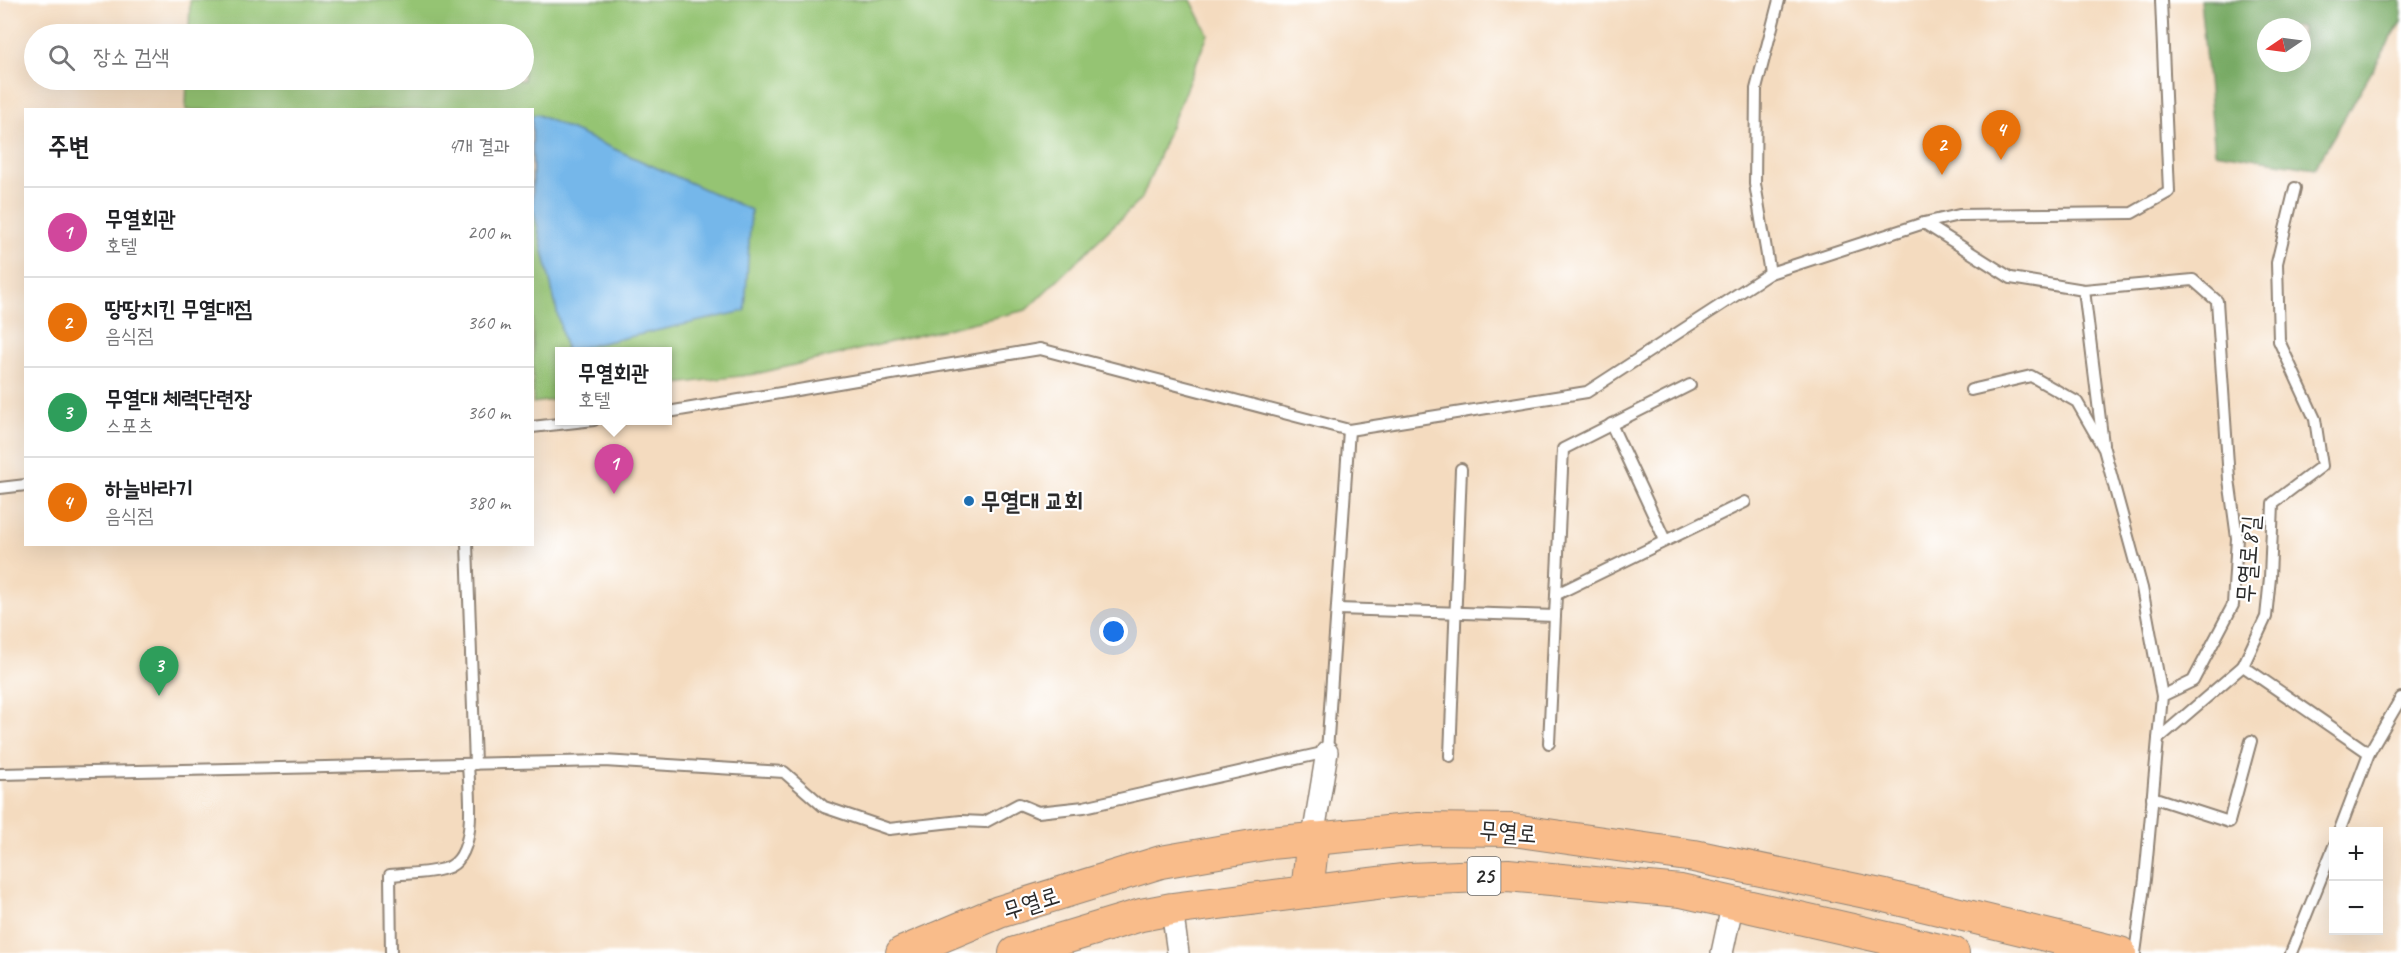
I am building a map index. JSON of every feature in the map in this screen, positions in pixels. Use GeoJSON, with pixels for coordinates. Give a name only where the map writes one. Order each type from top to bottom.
{"type":"FeatureCollection","features":[{"type":"Feature","properties":{"kind":"main road","name":"무열로"},"geometry":{"type":"LineString","coordinates":[[903,953],[999,912],[1161,862],[1270,843],[1419,829],[1513,830],[1694,856],[1885,896],[2120,953]]}},
{"type":"Feature","properties":{"kind":"main road"},"geometry":{"type":"LineString","coordinates":[[1307,892],[1313,838]]}},
{"type":"Feature","properties":{"kind":"main road","name":"무열로"},"geometry":{"type":"LineString","coordinates":[[1015,953],[1141,915],[1172,909],[1409,879],[1508,875],[1681,891],[1951,953]]}},
{"type":"Feature","properties":{"kind":"main road"},"geometry":{"type":"LineString","coordinates":[[1951,953],[1928,938],[1929,930],[1941,925],[1980,929],[2008,926]]}},
{"type":"Feature","properties":{"kind":"street"},"geometry":{"type":"LineString","coordinates":[[1313,838],[1327,752]]}},
{"type":"Feature","properties":{"kind":"street"},"geometry":{"type":"LineString","coordinates":[[1722,953],[1733,902]]}},
{"type":"Feature","properties":{"kind":"street"},"geometry":{"type":"LineString","coordinates":[[1172,909],[1178,953]]}},
{"type":"Feature","properties":{"kind":"lane"},"geometry":{"type":"LineString","coordinates":[[1770,273],[1755,184],[1756,89],[1779,0]]}},
{"type":"Feature","properties":{"kind":"lane"},"geometry":{"type":"LineString","coordinates":[[672,411],[1040,349],[1349,430],[1587,393],[1770,273],[1924,223],[1959,215],[2132,213],[2169,192],[2161,0]]}},
{"type":"Feature","properties":{"kind":"lane","name":"무열로8길"},"geometry":{"type":"LineString","coordinates":[[2243,666],[2266,617],[2273,503],[2322,466],[2315,419],[2279,341],[2277,263],[2295,188]]}},
{"type":"Feature","properties":{"kind":"lane"},"geometry":{"type":"LineString","coordinates":[[1924,223],[2011,278],[2085,290],[2193,280],[2217,301],[2229,479],[2237,538],[2233,605],[2193,681],[2162,696]]}},
{"type":"Feature","properties":{"kind":"lane"},"geometry":{"type":"LineString","coordinates":[[2085,290],[2104,449],[2142,588],[2162,696],[2135,953]]}},
{"type":"Feature","properties":{"kind":"lane"},"geometry":{"type":"LineString","coordinates":[[1971,390],[2031,376],[2077,402],[2104,449]]}},
{"type":"Feature","properties":{"kind":"lane"},"geometry":{"type":"LineString","coordinates":[[1550,743],[1563,448],[1690,385]]}},
{"type":"Feature","properties":{"kind":"lane"},"geometry":{"type":"LineString","coordinates":[[1611,424],[1665,540]]}},
{"type":"Feature","properties":{"kind":"lane"},"geometry":{"type":"LineString","coordinates":[[534,428],[555,425]]}},
{"type":"Feature","properties":{"kind":"lane"},"geometry":{"type":"LineString","coordinates":[[0,774],[604,761],[783,772],[824,807],[889,830],[961,821],[985,822],[1019,804],[1038,812],[1084,807],[1327,752],[1349,430]]}},
{"type":"Feature","properties":{"kind":"lane"},"geometry":{"type":"LineString","coordinates":[[1450,756],[1461,468]]}},
{"type":"Feature","properties":{"kind":"lane"},"geometry":{"type":"LineString","coordinates":[[0,488],[24,485]]}},
{"type":"Feature","properties":{"kind":"lane"},"geometry":{"type":"LineString","coordinates":[[1557,594],[1745,502]]}},
{"type":"Feature","properties":{"kind":"lane"},"geometry":{"type":"LineString","coordinates":[[391,953],[390,875],[449,868],[461,857],[468,838],[472,764],[467,546]]}},
{"type":"Feature","properties":{"kind":"lane"},"geometry":{"type":"LineString","coordinates":[[1337,609],[1555,616]]}},
{"type":"Feature","properties":{"kind":"lane"},"geometry":{"type":"LineString","coordinates":[[2158,739],[2243,666],[2368,753]]}},
{"type":"Feature","properties":{"kind":"lane"},"geometry":{"type":"LineString","coordinates":[[2340,827],[2368,753],[2401,698]]}},
{"type":"Feature","properties":{"kind":"lane"},"geometry":{"type":"LineString","coordinates":[[2152,797],[2229,822],[2251,741]]}},
{"type":"Feature","properties":{"kind":"lane"},"geometry":{"type":"LineString","coordinates":[[2291,953],[2329,858]]}},
{"type":"Feature","properties":{"kind":"green space"},"geometry":{"type":"Polygon","coordinates":[[[190,0],[1191,0],[1208,34],[1142,198],[1026,310],[756,374],[672,384],[672,347],[555,347],[555,400],[534,403],[534,108],[186,108],[187,90],[534,90],[534,24],[189,24],[190,0]]]}},
{"type":"Feature","properties":{"kind":"green space"},"geometry":{"type":"Polygon","coordinates":[[[2200,0],[2401,0],[2401,22],[2315,168],[2215,152],[2200,0]]]}},
{"type":"Feature","properties":{"kind":"water"},"geometry":{"type":"Polygon","coordinates":[[[536,114],[751,210],[745,311],[584,347],[565,347],[534,211],[534,116],[536,114]]]}},
{"type":"Feature","properties":{"kind":"place","name":"하늘바라기"},"geometry":{"type":"Point","coordinates":[2001,160]}},
{"type":"Feature","properties":{"kind":"place","name":"땅땅치킨 무열대점"},"geometry":{"type":"Point","coordinates":[1942,175]}},
{"type":"Feature","properties":{"kind":"place","name":"무열회관"},"geometry":{"type":"Point","coordinates":[614,494]}},
{"type":"Feature","properties":{"kind":"place","name":"무열대 교회"},"geometry":{"type":"Point","coordinates":[969,501]}},
{"type":"Feature","properties":{"kind":"place","name":"무열대 체력단련장"},"geometry":{"type":"Point","coordinates":[159,696]}}]}
